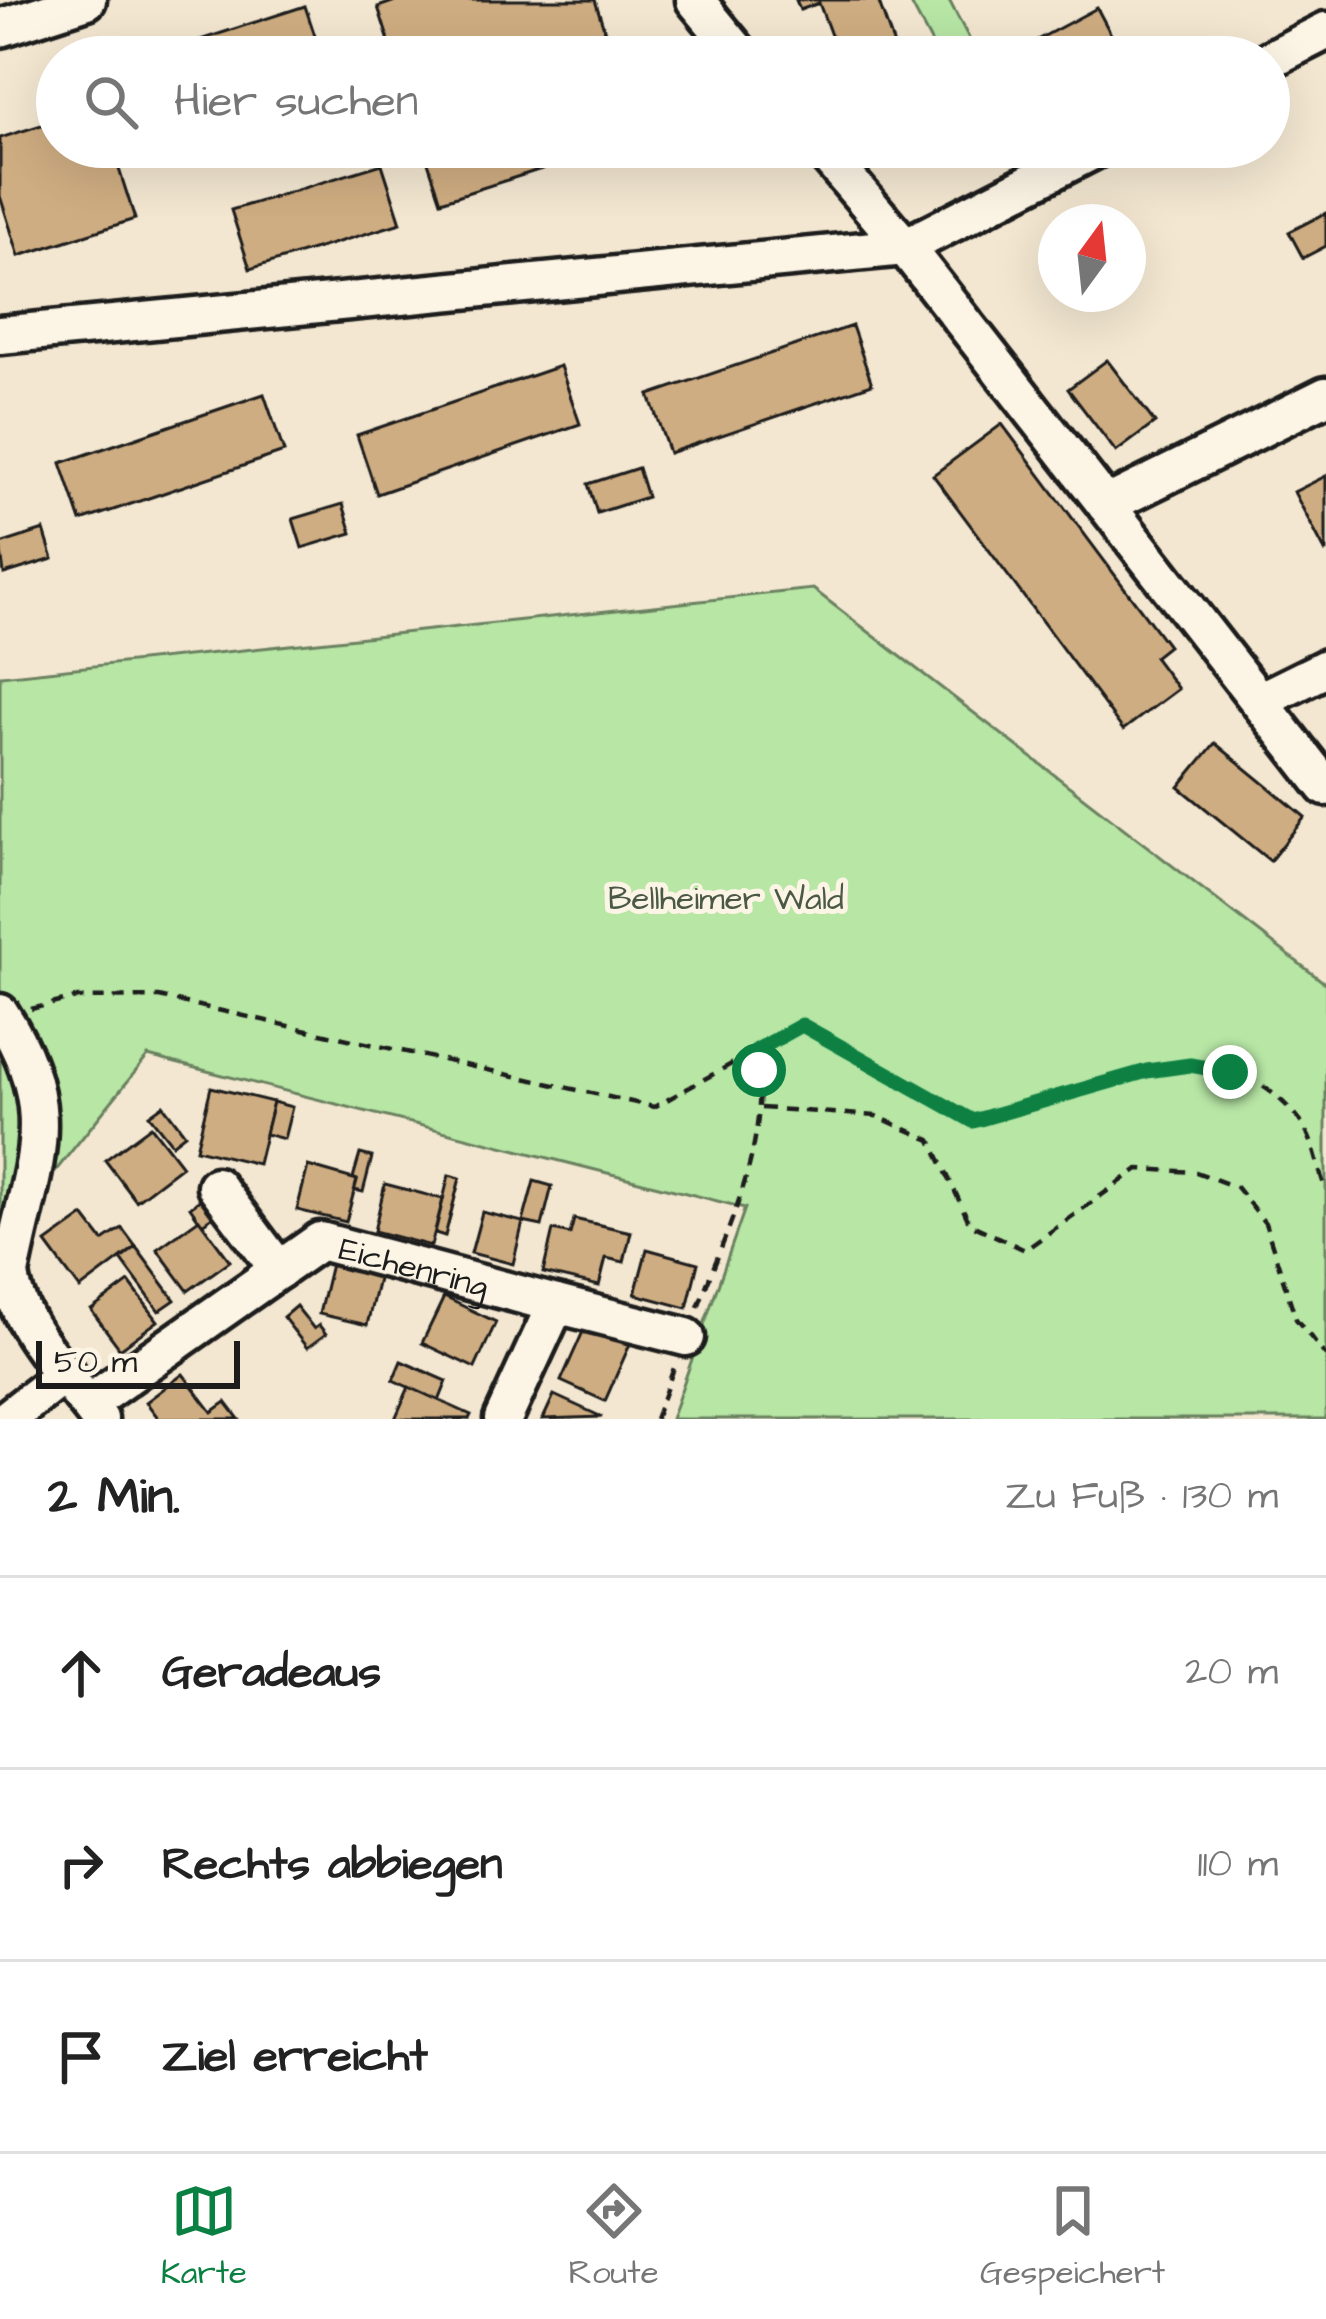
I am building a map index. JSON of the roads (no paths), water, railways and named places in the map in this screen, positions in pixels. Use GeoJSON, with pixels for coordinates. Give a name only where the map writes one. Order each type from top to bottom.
{"type":"FeatureCollection","features":[{"type":"Feature","properties":{"kind":"street"},"geometry":{"type":"LineString","coordinates":[[21,15],[87,0]]}},
{"type":"Feature","properties":{"kind":"street"},"geometry":{"type":"LineString","coordinates":[[695,0],[725,36]]}},
{"type":"Feature","properties":{"kind":"street"},"geometry":{"type":"LineString","coordinates":[[1290,49],[1326,31]]}},
{"type":"Feature","properties":{"kind":"street"},"geometry":{"type":"LineString","coordinates":[[838,168],[905,247],[1326,787]]}},
{"type":"Feature","properties":{"kind":"street"},"geometry":{"type":"LineString","coordinates":[[0,335],[905,247],[1059,168]]}},
{"type":"Feature","properties":{"kind":"street"},"geometry":{"type":"LineString","coordinates":[[1106,505],[1326,396]]}},
{"type":"Feature","properties":{"kind":"street"},"geometry":{"type":"LineString","coordinates":[[1259,701],[1326,668]]}},
{"type":"Feature","properties":{"kind":"street"},"geometry":{"type":"LineString","coordinates":[[1,1014],[27,1059],[38,1104],[36,1156],[13,1258],[12,1289],[36,1335],[94,1412]]}},
{"type":"Feature","properties":{"kind":"street"},"geometry":{"type":"LineString","coordinates":[[216,1186],[279,1270]]}},
{"type":"Feature","properties":{"kind":"street","name":"Eichenring"},"geometry":{"type":"LineString","coordinates":[[94,1412],[320,1241],[686,1337]]}},
{"type":"Feature","properties":{"kind":"street"},"geometry":{"type":"LineString","coordinates":[[503,1419],[556,1304]]}},
{"type":"Feature","properties":{"kind":"street"},"geometry":{"type":"LineString","coordinates":[[7,1419],[66,1373]]}},
{"type":"Feature","properties":{"kind":"park label","name":"Bellheimer Wald"},"geometry":{"type":"Point","coordinates":[726,897]}}]}
